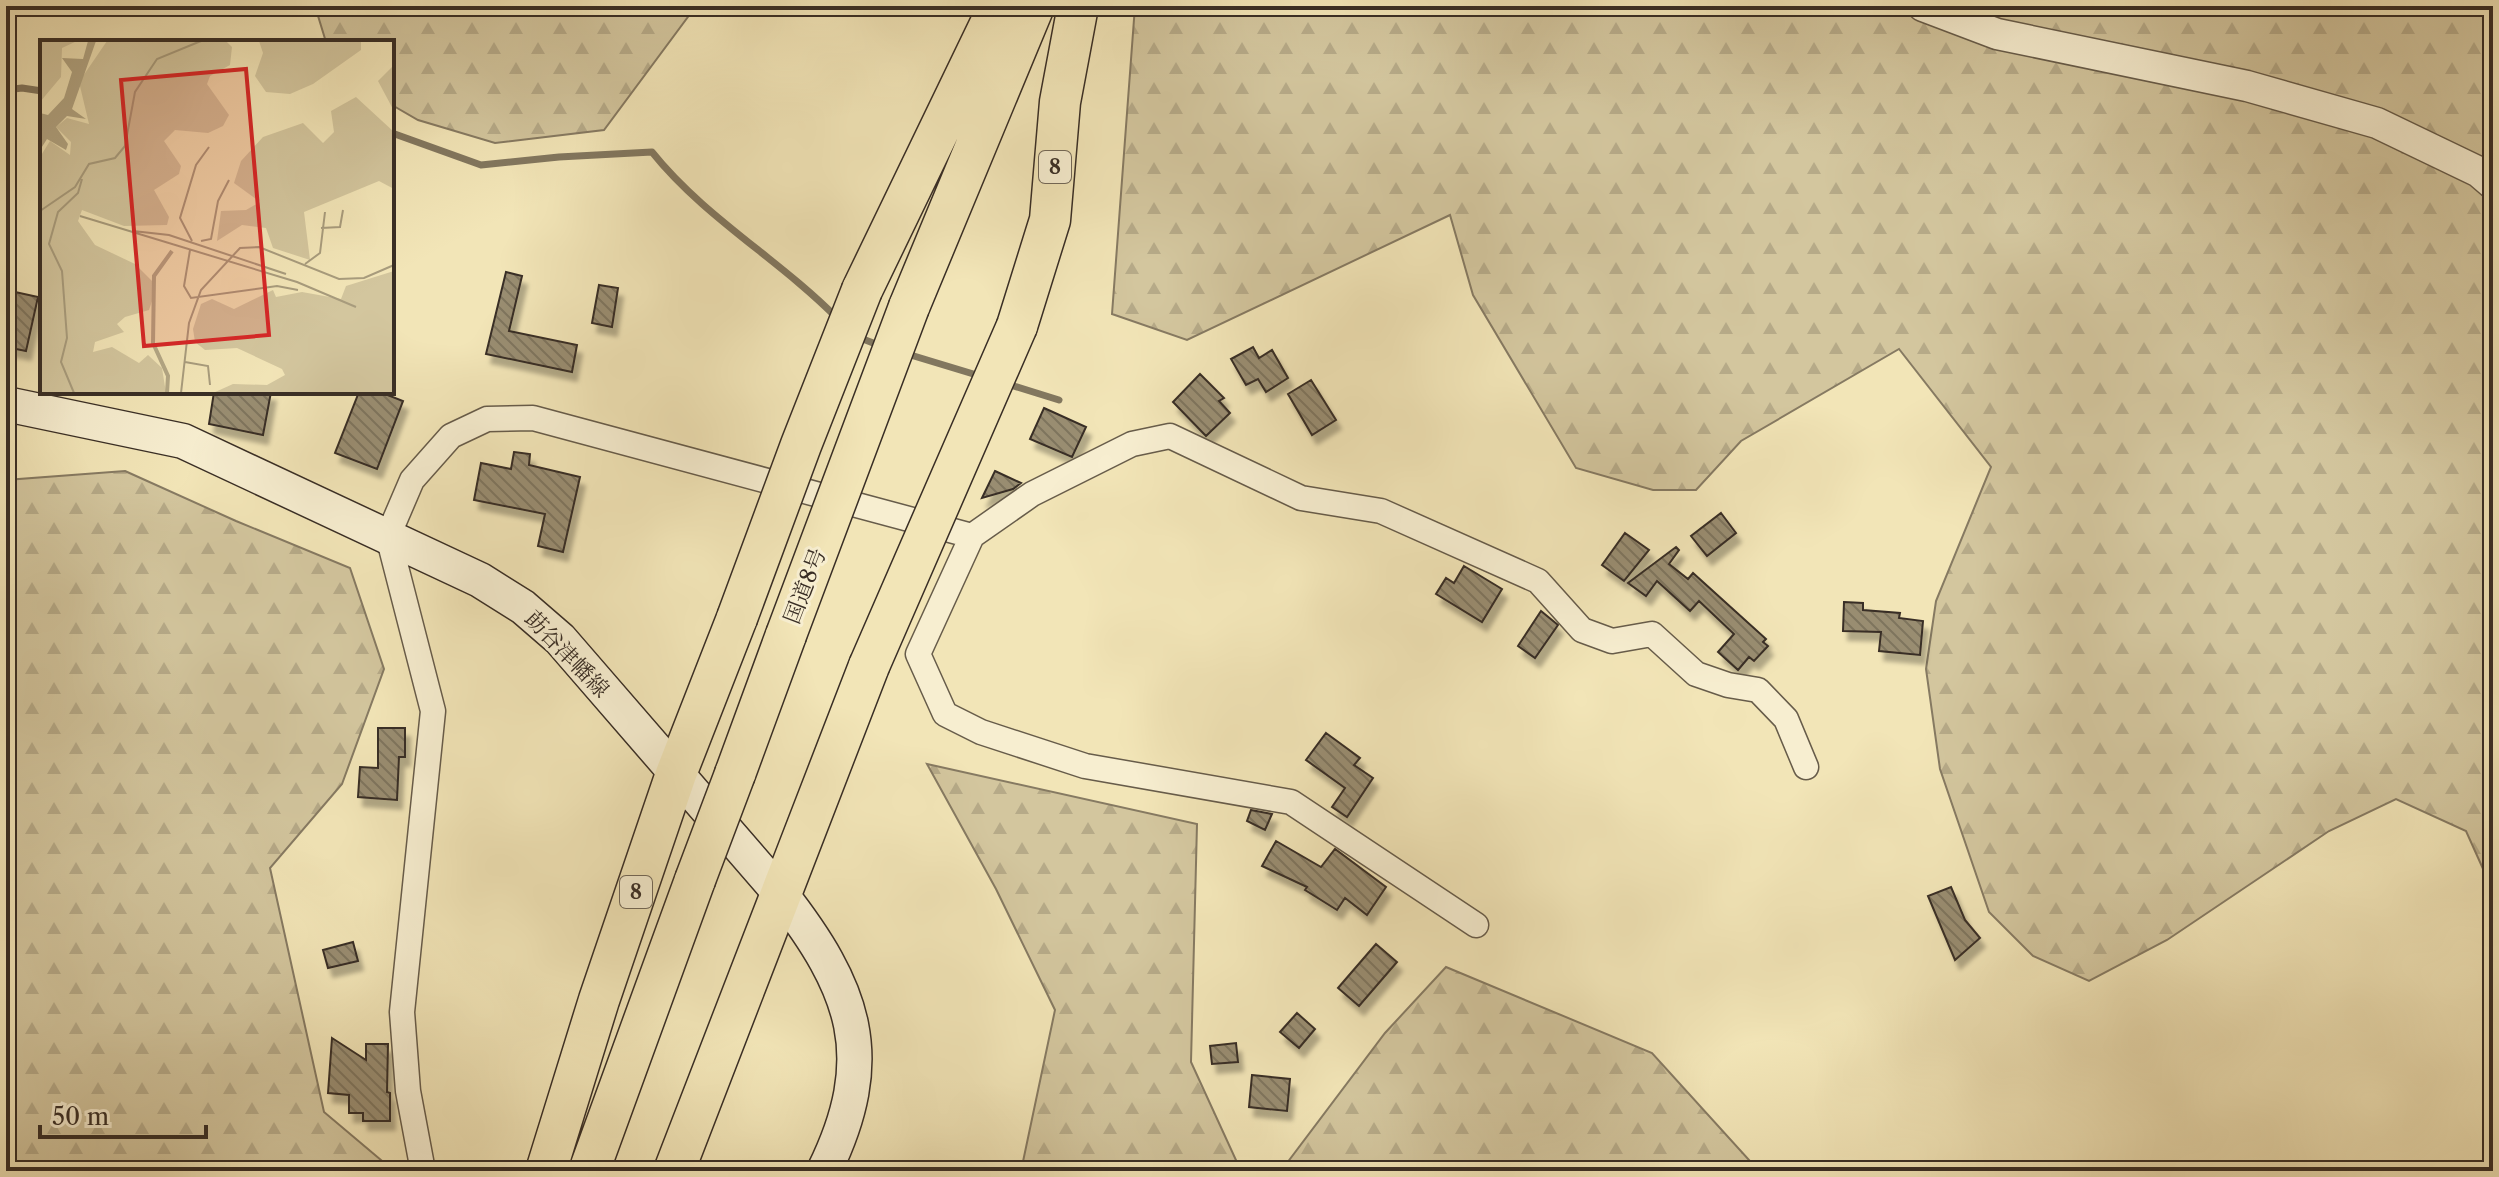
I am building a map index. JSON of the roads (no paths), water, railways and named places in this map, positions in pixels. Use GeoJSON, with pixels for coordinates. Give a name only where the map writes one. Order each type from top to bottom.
{"type":"FeatureCollection","features":[{"type":"Feature","properties":{"kind":"highway","name":"8"},"geometry":{"type":"LineString","coordinates":[[546,1171],[599,1000],[676,774],[801,445],[862,290],[999,6]]}},
{"type":"Feature","properties":{"kind":"highway","name":"国道8号"},"geometry":{"type":"LineString","coordinates":[[589,1171],[909,307],[1034,6]]}},
{"type":"Feature","properties":{"kind":"highway","name":"8"},"geometry":{"type":"LineString","coordinates":[[674,1171],[869,666],[1017,326],[1050,220],[1060,102],[1078,6]]}},
{"type":"Feature","properties":{"kind":"main road","name":"莇谷津幡線"},"geometry":{"type":"LineString","coordinates":[[6,404],[183,441],[480,580],[523,607],[560,639],[780,893],[812,934],[835,977],[853,1028],[856,1065],[852,1094],[834,1151],[824,1171]]}},
{"type":"Feature","properties":{"kind":"street"},"geometry":{"type":"LineString","coordinates":[[1923,6],[1997,34],[2247,86],[2377,123],[2479,172],[2493,184]]}},
{"type":"Feature","properties":{"kind":"street"},"geometry":{"type":"LineString","coordinates":[[423,1171],[408,1091],[402,1012],[433,711],[388,536],[412,480],[451,436],[487,419],[533,418],[972,536]]}},
{"type":"Feature","properties":{"kind":"street"},"geometry":{"type":"LineString","coordinates":[[1476,925],[1291,802],[1085,766],[981,732],[945,714],[918,654],[972,536],[1032,494],[1075,472],[1132,444],[1170,436],[1301,498],[1381,511],[1538,581],[1582,630],[1612,641],[1652,634],[1696,674],[1728,685],[1758,690],[1786,719],[1806,767]]}},
{"type":"Feature","properties":{"kind":"waterway"},"geometry":{"type":"LineString","coordinates":[[6,90],[40,91]]}},
{"type":"Feature","properties":{"kind":"waterway"},"geometry":{"type":"LineString","coordinates":[[394,134],[481,165],[652,152],[718,218],[792,277],[838,319]]}},
{"type":"Feature","properties":{"kind":"waterway"},"geometry":{"type":"LineString","coordinates":[[855,336],[881,346]]}},
{"type":"Feature","properties":{"kind":"waterway"},"geometry":{"type":"LineString","coordinates":[[904,353],[980,376]]}},
{"type":"Feature","properties":{"kind":"waterway"},"geometry":{"type":"LineString","coordinates":[[1004,383],[1059,400]]}}]}
